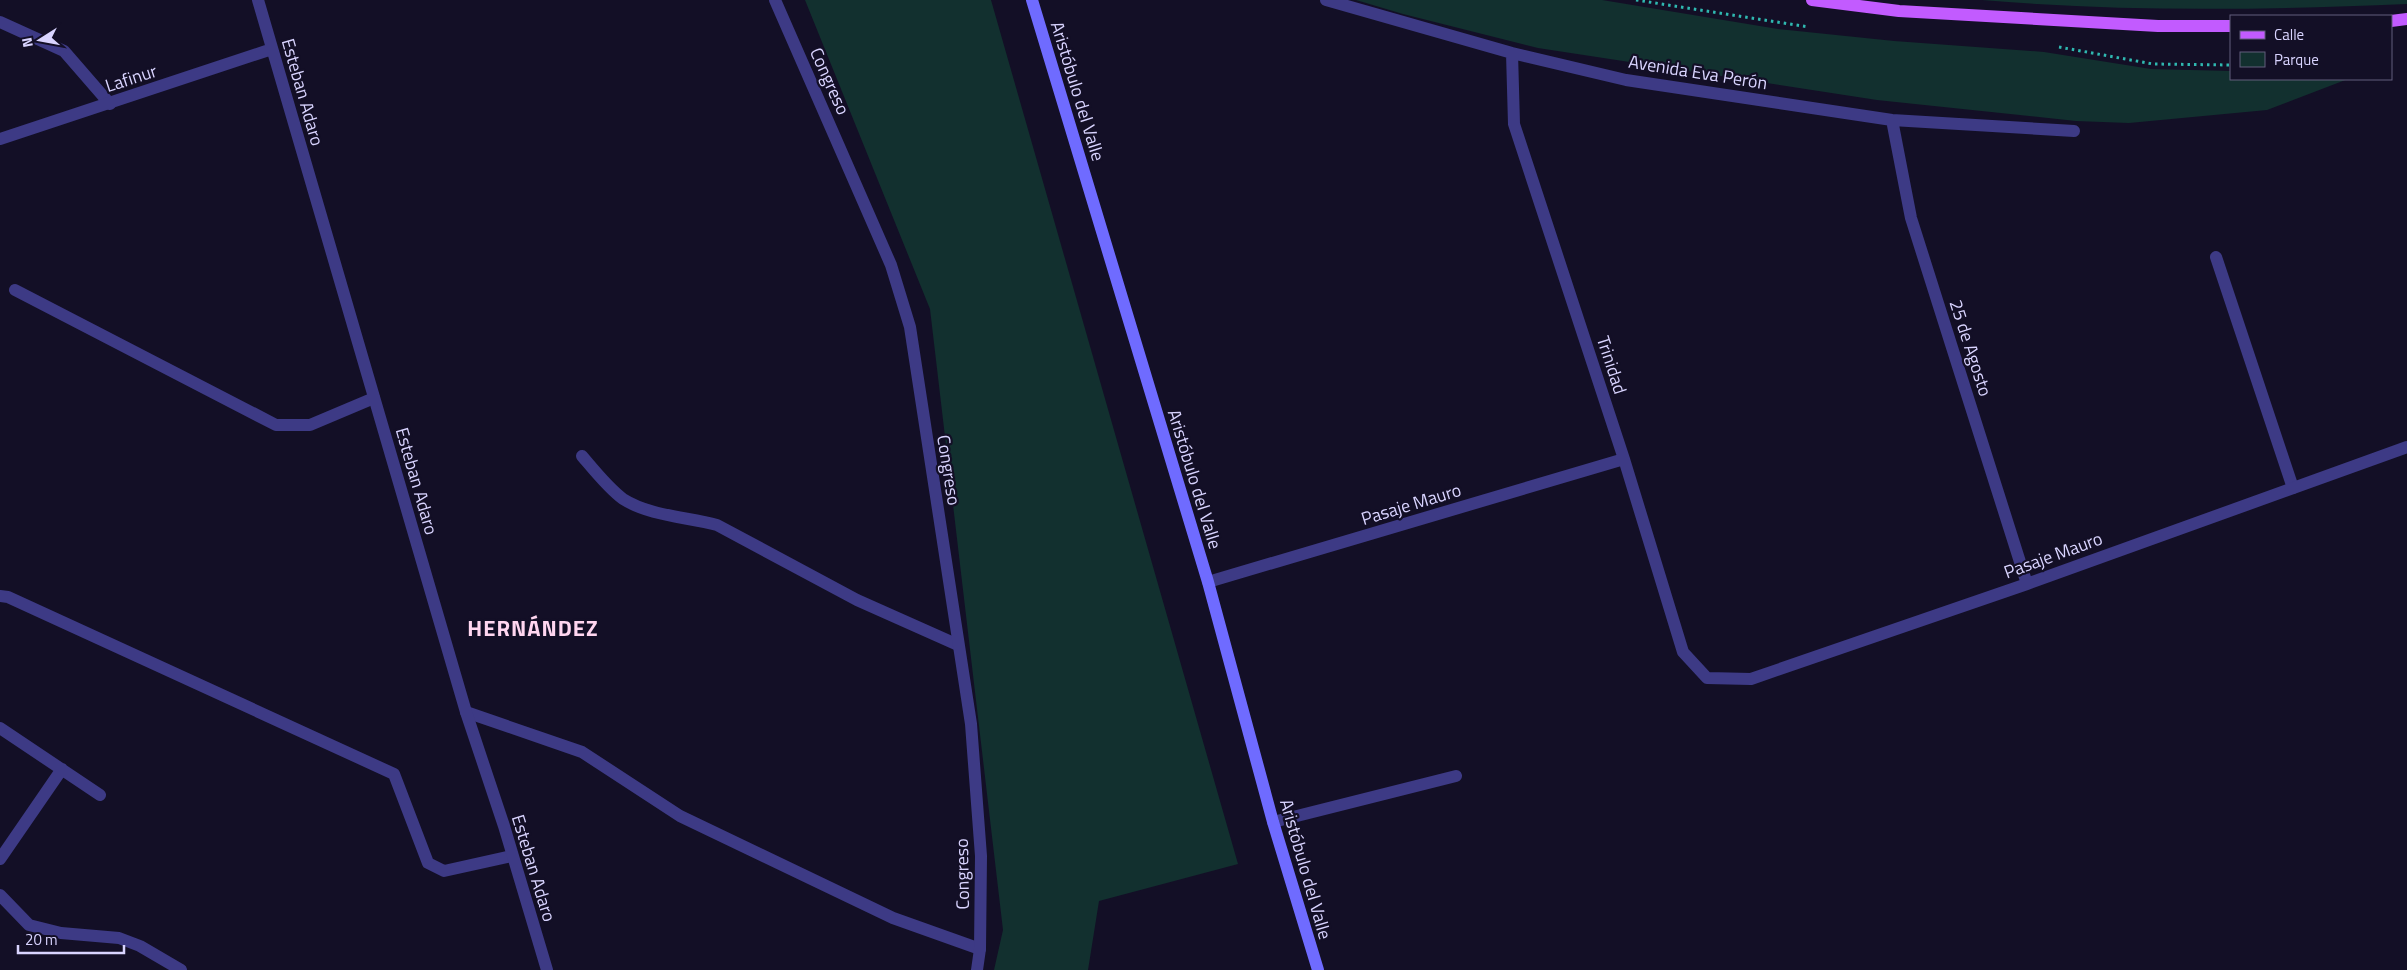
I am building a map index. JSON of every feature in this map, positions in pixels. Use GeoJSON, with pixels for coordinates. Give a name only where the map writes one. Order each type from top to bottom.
{"type":"FeatureCollection","features":[{"type":"Feature","properties":{"kind":"main road"},"geometry":{"type":"LineString","coordinates":[[1812,0],[1899,12],[2158,26],[2230,26]]}},
{"type":"Feature","properties":{"kind":"main road"},"geometry":{"type":"LineString","coordinates":[[2392,20],[2407,19]]}},
{"type":"Feature","properties":{"kind":"street","name":"Esteban Adaro"},"geometry":{"type":"LineString","coordinates":[[258,0],[466,712],[547,970]]}},
{"type":"Feature","properties":{"kind":"street","name":"Congreso"},"geometry":{"type":"LineString","coordinates":[[775,0],[891,265],[910,327],[971,724],[981,856],[980,949],[977,970]]}},
{"type":"Feature","properties":{"kind":"street","name":"Aristóbulo del Valle"},"geometry":{"type":"LineString","coordinates":[[1032,0],[1208,582],[1274,822],[1318,970]]}},
{"type":"Feature","properties":{"kind":"street","name":"Avenida Eva Perón"},"geometry":{"type":"LineString","coordinates":[[1326,0],[1512,53],[1626,80],[1892,120],[2074,131]]}},
{"type":"Feature","properties":{"kind":"street"},"geometry":{"type":"LineString","coordinates":[[0,22],[64,52],[110,104]]}},
{"type":"Feature","properties":{"kind":"street","name":"Lafinur"},"geometry":{"type":"LineString","coordinates":[[0,138],[110,104],[272,49]]}},
{"type":"Feature","properties":{"kind":"street","name":"Trinidad"},"geometry":{"type":"LineString","coordinates":[[1512,53],[1514,124],[1624,459],[1683,652],[1707,678]]}},
{"type":"Feature","properties":{"kind":"street","name":"25 de Agosto"},"geometry":{"type":"LineString","coordinates":[[1892,120],[1911,218],[2027,584]]}},
{"type":"Feature","properties":{"kind":"street"},"geometry":{"type":"LineString","coordinates":[[2216,257],[2293,488]]}},
{"type":"Feature","properties":{"kind":"street"},"geometry":{"type":"LineString","coordinates":[[15,290],[276,426],[310,425],[374,398]]}},
{"type":"Feature","properties":{"kind":"street","name":"Pasaje Mauro"},"geometry":{"type":"LineString","coordinates":[[1707,678],[1751,679],[2027,584],[2407,447]]}},
{"type":"Feature","properties":{"kind":"street"},"geometry":{"type":"LineString","coordinates":[[582,456],[623,499],[663,515],[694,518],[717,524],[857,600],[958,644]]}},
{"type":"Feature","properties":{"kind":"street","name":"Pasaje Mauro"},"geometry":{"type":"LineString","coordinates":[[1208,582],[1624,459]]}},
{"type":"Feature","properties":{"kind":"street"},"geometry":{"type":"LineString","coordinates":[[0,596],[8,597],[394,774],[428,863],[444,871],[512,856]]}},
{"type":"Feature","properties":{"kind":"street"},"geometry":{"type":"LineString","coordinates":[[466,712],[582,752],[680,816],[893,918],[980,949]]}},
{"type":"Feature","properties":{"kind":"street"},"geometry":{"type":"LineString","coordinates":[[0,728],[100,795]]}},
{"type":"Feature","properties":{"kind":"street"},"geometry":{"type":"LineString","coordinates":[[0,859],[62,770]]}},
{"type":"Feature","properties":{"kind":"street"},"geometry":{"type":"LineString","coordinates":[[1274,822],[1456,776]]}},
{"type":"Feature","properties":{"kind":"street"},"geometry":{"type":"LineString","coordinates":[[0,895],[29,925],[61,933],[119,938],[140,946],[181,970]]}},
{"type":"Feature","properties":{"kind":"green space"},"geometry":{"type":"Polygon","coordinates":[[[805,0],[991,0],[1238,864],[1099,901],[1088,970],[994,970],[1003,930],[930,309],[805,0]]]}},
{"type":"Feature","properties":{"kind":"green space"},"geometry":{"type":"Polygon","coordinates":[[[1356,0],[1602,0],[1778,29],[1894,41],[2044,52],[2151,69],[2230,71],[2230,80],[2345,80],[2267,110],[2129,123],[2076,121],[1877,100],[1538,48],[1403,14],[1356,0]]]}},
{"type":"Feature","properties":{"kind":"green space"},"geometry":{"type":"Polygon","coordinates":[[[1982,0],[2407,0],[2407,4],[2301,8],[2194,9],[2088,7],[1982,0]]]}},
{"type":"Feature","properties":{"kind":"district","name":"HERNÁNDEZ"},"geometry":{"type":"Point","coordinates":[533,628]}}]}
